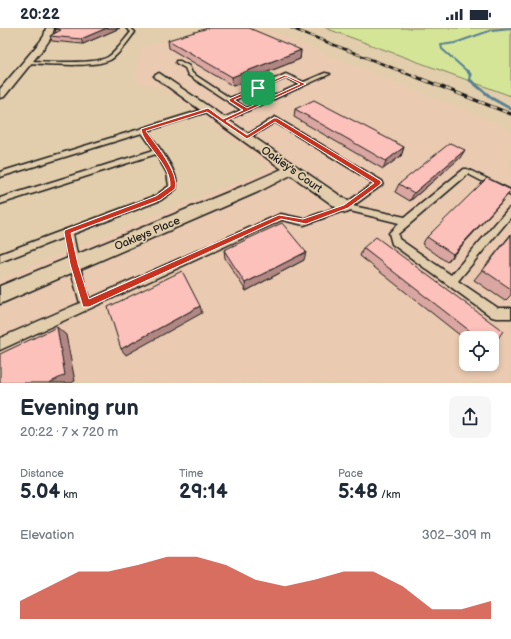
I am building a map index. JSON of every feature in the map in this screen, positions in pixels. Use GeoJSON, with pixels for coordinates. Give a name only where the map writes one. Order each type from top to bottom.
{"type":"FeatureCollection","features":[{"type":"Feature","properties":{"kind":"street"},"geometry":{"type":"LineString","coordinates":[[0,95],[48,36],[50,28]]}},
{"type":"Feature","properties":{"kind":"street","name":"Oakley's Court"},"geometry":{"type":"LineString","coordinates":[[159,76],[346,207]]}},
{"type":"Feature","properties":{"kind":"street","name":"Oakleys Place"},"geometry":{"type":"LineString","coordinates":[[0,295],[253,188],[293,169]]}},
{"type":"Feature","properties":{"kind":"lane"},"geometry":{"type":"LineString","coordinates":[[28,62],[97,61],[109,58],[133,32],[128,28]]}},
{"type":"Feature","properties":{"kind":"lane"},"geometry":{"type":"LineString","coordinates":[[178,62],[187,67],[190,74],[246,110]]}},
{"type":"Feature","properties":{"kind":"lane"},"geometry":{"type":"LineString","coordinates":[[223,120],[327,74]]}},
{"type":"Feature","properties":{"kind":"lane"},"geometry":{"type":"LineString","coordinates":[[230,100],[286,76],[304,84]]}},
{"type":"Feature","properties":{"kind":"lane"},"geometry":{"type":"LineString","coordinates":[[0,175],[208,110]]}},
{"type":"Feature","properties":{"kind":"lane"},"geometry":{"type":"LineString","coordinates":[[0,344],[281,217],[304,222],[346,207],[379,183],[275,119],[247,137]]}},
{"type":"Feature","properties":{"kind":"lane"},"geometry":{"type":"LineString","coordinates":[[0,258],[158,198],[173,187],[173,181],[169,169],[143,130]]}},
{"type":"Feature","properties":{"kind":"lane"},"geometry":{"type":"LineString","coordinates":[[0,201],[157,151]]}},
{"type":"Feature","properties":{"kind":"lane"},"geometry":{"type":"LineString","coordinates":[[511,193],[467,171],[393,233],[396,241],[496,313],[511,313]]}},
{"type":"Feature","properties":{"kind":"lane"},"geometry":{"type":"LineString","coordinates":[[346,207],[406,221]]}},
{"type":"Feature","properties":{"kind":"lane"},"geometry":{"type":"LineString","coordinates":[[452,281],[511,211]]}},
{"type":"Feature","properties":{"kind":"lane"},"geometry":{"type":"LineString","coordinates":[[68,232],[74,264],[86,304]]}},
{"type":"Feature","properties":{"kind":"shaded area"},"geometry":{"type":"Polygon","coordinates":[[[212,28],[265,28],[511,129],[511,383],[0,383],[0,278],[263,171],[267,165],[161,87],[144,85],[134,78],[142,47],[212,28]]]}},
{"type":"Feature","properties":{"kind":"green space"},"geometry":{"type":"Polygon","coordinates":[[[325,28],[511,28],[511,96],[325,28]]]}},
{"type":"Feature","properties":{"kind":"building"},"geometry":{"type":"Polygon","coordinates":[[[107,28],[81,39],[50,36],[61,30],[55,29],[107,28]]]}},
{"type":"Feature","properties":{"kind":"building"},"geometry":{"type":"Polygon","coordinates":[[[208,28],[249,28],[301,50],[232,77],[168,40],[208,28]]]}},
{"type":"Feature","properties":{"kind":"building"},"geometry":{"type":"Polygon","coordinates":[[[314,100],[404,147],[386,161],[295,109],[314,100]]]}},
{"type":"Feature","properties":{"kind":"building"},"geometry":{"type":"Polygon","coordinates":[[[450,143],[465,150],[414,193],[399,184],[450,143]]]}},
{"type":"Feature","properties":{"kind":"building"},"geometry":{"type":"Polygon","coordinates":[[[487,178],[511,191],[453,254],[427,237],[487,178]]]}},
{"type":"Feature","properties":{"kind":"building"},"geometry":{"type":"Polygon","coordinates":[[[282,223],[306,252],[245,283],[224,250],[282,223]]]}},
{"type":"Feature","properties":{"kind":"building"},"geometry":{"type":"Polygon","coordinates":[[[511,235],[511,289],[483,270],[511,235]]]}},
{"type":"Feature","properties":{"kind":"building"},"geometry":{"type":"Polygon","coordinates":[[[376,237],[503,331],[499,337],[499,331],[470,331],[363,248],[376,237]]]}},
{"type":"Feature","properties":{"kind":"building"},"geometry":{"type":"Polygon","coordinates":[[[182,271],[200,306],[121,349],[108,307],[182,271]]]}},
{"type":"Feature","properties":{"kind":"building"},"geometry":{"type":"Polygon","coordinates":[[[57,327],[65,375],[49,383],[0,383],[0,354],[57,327]]]}},
{"type":"Feature","properties":{"kind":"waterway"},"geometry":{"type":"LineString","coordinates":[[468,72],[442,49],[441,45],[455,43],[492,30],[511,28]]}},
{"type":"Feature","properties":{"kind":"waterway"},"geometry":{"type":"LineString","coordinates":[[468,72],[470,74],[470,80],[493,99],[511,109]]}},
{"type":"Feature","properties":{"kind":"railway"},"geometry":{"type":"LineString","coordinates":[[291,28],[403,72]]}},
{"type":"Feature","properties":{"kind":"railway"},"geometry":{"type":"LineString","coordinates":[[401,71],[511,114]]}},
{"type":"Feature","properties":{"kind":"route"},"geometry":{"type":"LineString","coordinates":[[258,88],[230,100],[246,110],[223,120],[208,110],[143,130],[169,169],[173,181],[173,187],[158,198],[68,232],[74,264],[86,304],[281,217],[304,222],[346,207],[379,183],[275,119],[247,137],[223,120],[304,84],[286,76],[258,88]]}}]}
